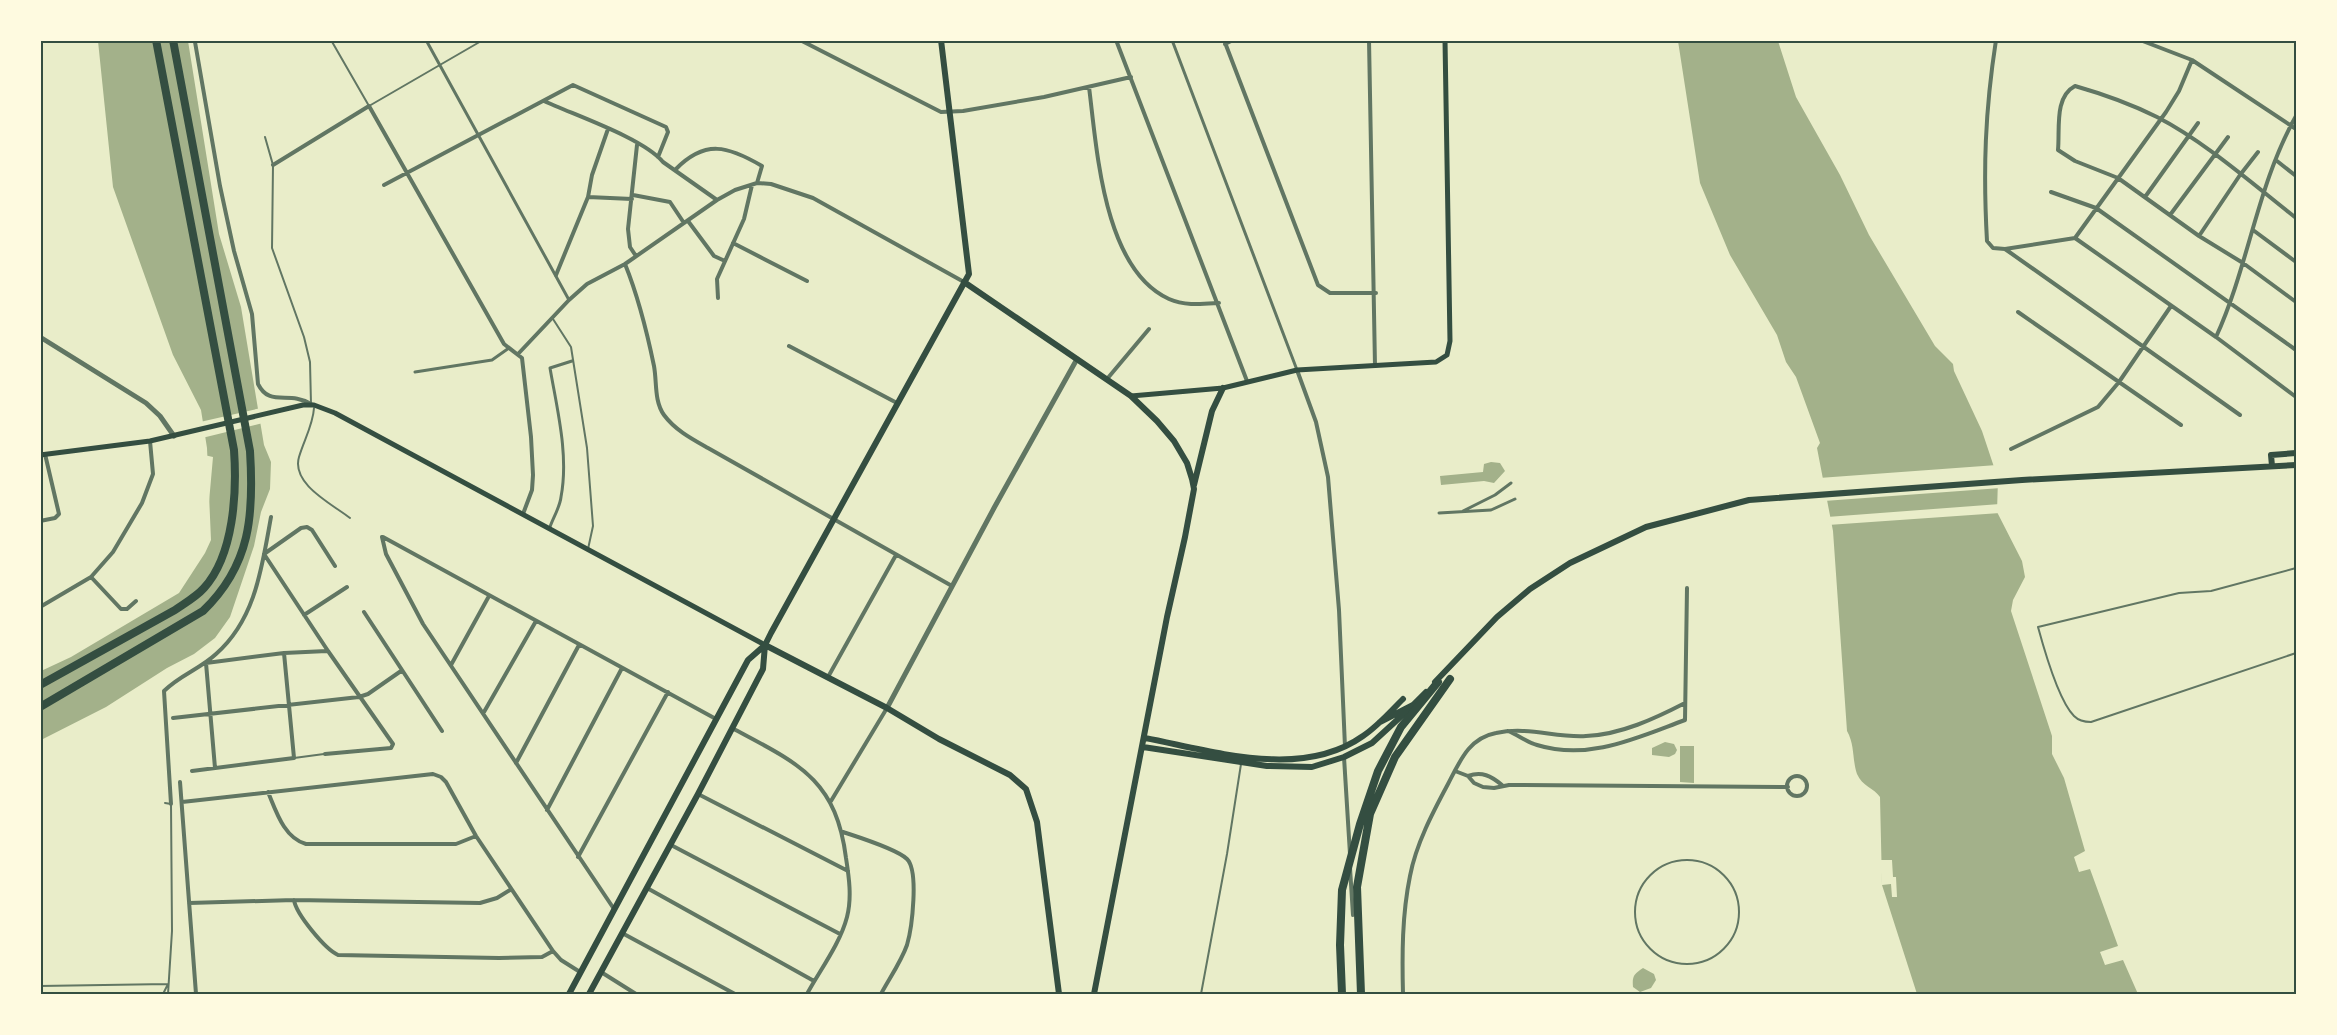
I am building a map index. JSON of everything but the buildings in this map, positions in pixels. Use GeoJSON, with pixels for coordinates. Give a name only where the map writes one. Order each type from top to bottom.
{"type":"FeatureCollection","features":[{"type":"Feature","properties":{"kind":"highway"},"geometry":{"type":"LineString","coordinates":[[40,685],[196,596],[213,574],[231,525],[235,496],[234,450],[156,40]]}},
{"type":"Feature","properties":{"kind":"highway"},"geometry":{"type":"LineString","coordinates":[[40,707],[203,611],[223,590],[234,571],[249,525],[253,494],[250,451],[173,40]]}},
{"type":"Feature","properties":{"kind":"highway"},"geometry":{"type":"LineString","coordinates":[[1361,994],[1357,887],[1370,814],[1395,757],[1450,679]]}},
{"type":"Feature","properties":{"kind":"highway"},"geometry":{"type":"LineString","coordinates":[[1342,994],[1340,945],[1342,890],[1360,824],[1378,771],[1401,727],[1438,682]]}},
{"type":"Feature","properties":{"kind":"main road"},"geometry":{"type":"LineString","coordinates":[[568,994],[748,660],[765,645],[969,274],[941,40]]}},
{"type":"Feature","properties":{"kind":"main road"},"geometry":{"type":"LineString","coordinates":[[1131,396],[1222,388],[1297,370],[1436,362],[1447,355],[1450,341],[1444,40]]}},
{"type":"Feature","properties":{"kind":"main road"},"geometry":{"type":"LineString","coordinates":[[964,282],[1131,396],[1174,441],[1187,463],[1194,489]]}},
{"type":"Feature","properties":{"kind":"main road"},"geometry":{"type":"LineString","coordinates":[[1094,994],[1194,489],[1212,411],[1222,388]]}},
{"type":"Feature","properties":{"kind":"main road"},"geometry":{"type":"LineString","coordinates":[[43,454],[150,441],[313,404],[335,413],[765,645],[887,708],[939,739],[1011,775],[1026,789],[1031,798],[1037,822],[1059,994]]}},
{"type":"Feature","properties":{"kind":"main road"},"geometry":{"type":"LineString","coordinates":[[2272,466],[2271,455],[2296,453]]}},
{"type":"Feature","properties":{"kind":"main road"},"geometry":{"type":"LineString","coordinates":[[1143,747],[1241,763],[1298,768],[1312,767],[1344,757],[1372,743],[1413,705],[1497,617],[1530,589],[1570,563],[1646,527],[1749,500],[2022,480],[2296,465]]}},
{"type":"Feature","properties":{"kind":"main road"},"geometry":{"type":"LineString","coordinates":[[589,994],[763,669],[765,645]]}},
{"type":"Feature","properties":{"kind":"main road"},"geometry":{"type":"LineString","coordinates":[[1145,738],[1243,756],[1286,760],[1310,758],[1345,747],[1363,736],[1403,699]]}},
{"type":"Feature","properties":{"kind":"main road"},"geometry":{"type":"LineString","coordinates":[[1380,722],[1413,705]]}},
{"type":"Feature","properties":{"kind":"street"},"geometry":{"type":"LineString","coordinates":[[426,40],[569,300]]}},
{"type":"Feature","properties":{"kind":"street"},"geometry":{"type":"LineString","coordinates":[[800,40],[934,111],[951,112],[1131,77]]}},
{"type":"Feature","properties":{"kind":"street"},"geometry":{"type":"LineString","coordinates":[[1116,40],[1248,381]]}},
{"type":"Feature","properties":{"kind":"street"},"geometry":{"type":"LineString","coordinates":[[1172,40],[1316,422],[1328,477],[1339,609],[1345,747]]}},
{"type":"Feature","properties":{"kind":"street"},"geometry":{"type":"LineString","coordinates":[[1233,40],[1224,42],[1318,285],[1330,294],[1376,292]]}},
{"type":"Feature","properties":{"kind":"street"},"geometry":{"type":"LineString","coordinates":[[1369,40],[1376,366]]}},
{"type":"Feature","properties":{"kind":"street"},"geometry":{"type":"LineString","coordinates":[[1996,40],[1986,106],[1984,186],[1987,241],[1993,248],[2005,249],[2075,238],[2216,337],[2296,397]]}},
{"type":"Feature","properties":{"kind":"street"},"geometry":{"type":"LineString","coordinates":[[2140,40],[2192,60],[2296,129]]}},
{"type":"Feature","properties":{"kind":"street"},"geometry":{"type":"LineString","coordinates":[[195,42],[220,186],[234,251],[252,315],[258,384],[261,392],[270,398],[296,397],[313,404]]}},
{"type":"Feature","properties":{"kind":"street"},"geometry":{"type":"LineString","coordinates":[[2075,238],[2161,119],[2179,91],[2192,60]]}},
{"type":"Feature","properties":{"kind":"street"},"geometry":{"type":"LineString","coordinates":[[384,185],[573,86],[666,127],[668,132],[658,157]]}},
{"type":"Feature","properties":{"kind":"street"},"geometry":{"type":"LineString","coordinates":[[2296,218],[2214,155],[2161,119],[2110,97],[2075,86],[2067,90],[2061,100],[2058,150],[2074,161],[2118,178],[2199,236],[2243,263],[2296,303]]}},
{"type":"Feature","properties":{"kind":"street"},"geometry":{"type":"LineString","coordinates":[[1089,87],[1105,200],[1110,218],[1129,260],[1149,285],[1169,299],[1192,304],[1219,303]]}},
{"type":"Feature","properties":{"kind":"street"},"geometry":{"type":"LineString","coordinates":[[543,101],[626,137],[717,200]]}},
{"type":"Feature","properties":{"kind":"street"},"geometry":{"type":"LineString","coordinates":[[273,165],[369,106],[487,315],[509,348],[518,354],[524,366],[533,475],[532,489],[522,515]]}},
{"type":"Feature","properties":{"kind":"street"},"geometry":{"type":"LineString","coordinates":[[2216,337],[2230,304],[2263,192],[2296,116]]}},
{"type":"Feature","properties":{"kind":"street"},"geometry":{"type":"LineString","coordinates":[[2145,197],[2198,123]]}},
{"type":"Feature","properties":{"kind":"street"},"geometry":{"type":"LineString","coordinates":[[556,275],[588,197],[592,175],[608,129]]}},
{"type":"Feature","properties":{"kind":"street"},"geometry":{"type":"LineString","coordinates":[[2170,215],[2228,137]]}},
{"type":"Feature","properties":{"kind":"street"},"geometry":{"type":"LineString","coordinates":[[636,256],[630,247],[628,229],[637,145]]}},
{"type":"Feature","properties":{"kind":"street"},"geometry":{"type":"LineString","coordinates":[[675,170],[693,154],[707,149],[738,152],[762,166],[744,219],[717,279],[718,298]]}},
{"type":"Feature","properties":{"kind":"street"},"geometry":{"type":"LineString","coordinates":[[2199,236],[2258,152]]}},
{"type":"Feature","properties":{"kind":"street"},"geometry":{"type":"LineString","coordinates":[[2277,161],[2296,176]]}},
{"type":"Feature","properties":{"kind":"street"},"geometry":{"type":"LineString","coordinates":[[518,354],[586,285],[625,264],[717,200],[735,190],[754,184],[771,184],[813,198],[964,282]]}},
{"type":"Feature","properties":{"kind":"street"},"geometry":{"type":"LineString","coordinates":[[2051,192],[2096,208],[2296,350]]}},
{"type":"Feature","properties":{"kind":"street"},"geometry":{"type":"LineString","coordinates":[[588,197],[632,197],[670,201],[714,256],[725,261]]}},
{"type":"Feature","properties":{"kind":"street"},"geometry":{"type":"LineString","coordinates":[[2253,230],[2296,262]]}},
{"type":"Feature","properties":{"kind":"street"},"geometry":{"type":"LineString","coordinates":[[733,243],[807,281]]}},
{"type":"Feature","properties":{"kind":"street"},"geometry":{"type":"LineString","coordinates":[[2005,249],[2240,415]]}},
{"type":"Feature","properties":{"kind":"street"},"geometry":{"type":"LineString","coordinates":[[625,264],[633,284],[663,414],[682,432],[953,587]]}},
{"type":"Feature","properties":{"kind":"street"},"geometry":{"type":"LineString","coordinates":[[2012,449],[2098,407],[2119,382],[2171,306]]}},
{"type":"Feature","properties":{"kind":"street"},"geometry":{"type":"LineString","coordinates":[[2018,312],[2181,425]]}},
{"type":"Feature","properties":{"kind":"street"},"geometry":{"type":"LineString","coordinates":[[1107,379],[1149,329]]}},
{"type":"Feature","properties":{"kind":"street"},"geometry":{"type":"LineString","coordinates":[[40,337],[146,403],[160,416],[174,436]]}},
{"type":"Feature","properties":{"kind":"street"},"geometry":{"type":"LineString","coordinates":[[789,346],[897,403]]}},
{"type":"Feature","properties":{"kind":"street"},"geometry":{"type":"LineString","coordinates":[[415,372],[492,360],[509,348]]}},
{"type":"Feature","properties":{"kind":"street"},"geometry":{"type":"LineString","coordinates":[[831,801],[887,708],[1077,359]]}},
{"type":"Feature","properties":{"kind":"street"},"geometry":{"type":"LineString","coordinates":[[549,529],[561,498],[563,466],[559,412],[550,368],[572,361]]}},
{"type":"Feature","properties":{"kind":"street"},"geometry":{"type":"LineString","coordinates":[[40,607],[91,577],[113,552],[142,503],[153,474],[150,441]]}},
{"type":"Feature","properties":{"kind":"street"},"geometry":{"type":"LineString","coordinates":[[40,521],[55,518],[59,514],[43,454]]}},
{"type":"Feature","properties":{"kind":"street"},"geometry":{"type":"LineString","coordinates":[[1462,512],[1495,495],[1511,483]]}},
{"type":"Feature","properties":{"kind":"street"},"geometry":{"type":"LineString","coordinates":[[1440,513],[1491,510],[1515,499]]}},
{"type":"Feature","properties":{"kind":"street"},"geometry":{"type":"LineString","coordinates":[[171,804],[164,691],[173,682],[206,663],[231,640],[244,620],[256,591],[271,517]]}},
{"type":"Feature","properties":{"kind":"street"},"geometry":{"type":"LineString","coordinates":[[264,554],[301,528],[307,527],[312,530],[335,566]]}},
{"type":"Feature","properties":{"kind":"street"},"geometry":{"type":"LineString","coordinates":[[615,909],[423,624],[386,554],[381,536],[716,719]]}},
{"type":"Feature","properties":{"kind":"street"},"geometry":{"type":"LineString","coordinates":[[264,554],[393,746],[325,754]]}},
{"type":"Feature","properties":{"kind":"street"},"geometry":{"type":"LineString","coordinates":[[827,678],[896,555]]}},
{"type":"Feature","properties":{"kind":"street"},"geometry":{"type":"LineString","coordinates":[[91,577],[121,609],[127,609],[136,601]]}},
{"type":"Feature","properties":{"kind":"street"},"geometry":{"type":"LineString","coordinates":[[304,615],[347,588]]}},
{"type":"Feature","properties":{"kind":"street"},"geometry":{"type":"LineString","coordinates":[[1507,731],[1538,746],[1588,751],[1612,747],[1684,720],[1687,588]]}},
{"type":"Feature","properties":{"kind":"street"},"geometry":{"type":"LineString","coordinates":[[451,665],[489,596]]}},
{"type":"Feature","properties":{"kind":"street"},"geometry":{"type":"LineString","coordinates":[[364,612],[442,731]]}},
{"type":"Feature","properties":{"kind":"street"},"geometry":{"type":"LineString","coordinates":[[484,712],[536,621]]}},
{"type":"Feature","properties":{"kind":"street"},"geometry":{"type":"LineString","coordinates":[[516,763],[579,645]]}},
{"type":"Feature","properties":{"kind":"street"},"geometry":{"type":"LineString","coordinates":[[206,663],[284,653],[328,651]]}},
{"type":"Feature","properties":{"kind":"street"},"geometry":{"type":"LineString","coordinates":[[192,771],[294,758],[284,653]]}},
{"type":"Feature","properties":{"kind":"street"},"geometry":{"type":"LineString","coordinates":[[206,663],[215,768]]}},
{"type":"Feature","properties":{"kind":"street"},"geometry":{"type":"LineString","coordinates":[[547,810],[622,668]]}},
{"type":"Feature","properties":{"kind":"street"},"geometry":{"type":"LineString","coordinates":[[173,718],[359,697],[368,694],[401,671]]}},
{"type":"Feature","properties":{"kind":"street"},"geometry":{"type":"LineString","coordinates":[[578,857],[668,692]]}},
{"type":"Feature","properties":{"kind":"street"},"geometry":{"type":"LineString","coordinates":[[1403,994],[1404,918],[1410,874],[1432,817],[1467,748],[1486,735],[1507,731],[1530,730],[1586,736],[1606,733],[1655,718],[1685,703]]}},
{"type":"Feature","properties":{"kind":"street"},"geometry":{"type":"LineString","coordinates":[[732,727],[797,765],[831,801],[843,832],[850,904],[840,934],[807,994]]}},
{"type":"Feature","properties":{"kind":"street"},"geometry":{"type":"LineString","coordinates":[[1344,757],[1353,915]]}},
{"type":"Feature","properties":{"kind":"street"},"geometry":{"type":"LineString","coordinates":[[1455,771],[1468,776],[1474,783],[1494,788],[1503,785],[1788,787]]}},
{"type":"Feature","properties":{"kind":"street"},"geometry":{"type":"LineString","coordinates":[[1468,776],[1477,773],[1484,774],[1503,785]]}},
{"type":"Feature","properties":{"kind":"street"},"geometry":{"type":"LineString","coordinates":[[182,802],[433,774],[441,777],[510,890],[553,951],[561,960],[581,972]]}},
{"type":"Feature","properties":{"kind":"street"},"geometry":{"type":"LineString","coordinates":[[1796,777],[1802,778],[1807,786],[1806,792],[1797,796],[1791,794],[1788,787],[1790,780],[1796,777]]}},
{"type":"Feature","properties":{"kind":"street"},"geometry":{"type":"LineString","coordinates":[[180,782],[196,994]]}},
{"type":"Feature","properties":{"kind":"street"},"geometry":{"type":"LineString","coordinates":[[268,792],[280,821],[292,837],[306,844],[456,844],[476,836]]}},
{"type":"Feature","properties":{"kind":"street"},"geometry":{"type":"LineString","coordinates":[[698,794],[848,872]]}},
{"type":"Feature","properties":{"kind":"street"},"geometry":{"type":"LineString","coordinates":[[843,832],[902,854],[910,862],[913,871],[912,914],[907,946],[881,994]]}},
{"type":"Feature","properties":{"kind":"street"},"geometry":{"type":"LineString","coordinates":[[671,844],[840,934]]}},
{"type":"Feature","properties":{"kind":"street"},"geometry":{"type":"LineString","coordinates":[[647,888],[814,981]]}},
{"type":"Feature","properties":{"kind":"street"},"geometry":{"type":"LineString","coordinates":[[189,903],[294,900],[480,903],[497,898],[510,890]]}},
{"type":"Feature","properties":{"kind":"street"},"geometry":{"type":"LineString","coordinates":[[294,900],[297,912],[330,950],[338,955],[459,959],[542,957],[553,951]]}},
{"type":"Feature","properties":{"kind":"street"},"geometry":{"type":"LineString","coordinates":[[622,933],[735,994]]}},
{"type":"Feature","properties":{"kind":"street"},"geometry":{"type":"LineString","coordinates":[[601,972],[636,994]]}},
{"type":"Feature","properties":{"kind":"lane"},"geometry":{"type":"LineString","coordinates":[[331,40],[369,106],[483,40]]}},
{"type":"Feature","properties":{"kind":"lane"},"geometry":{"type":"LineString","coordinates":[[265,137],[273,165],[272,248],[304,337],[310,362],[314,416],[298,465],[303,480],[311,489],[350,518]]}},
{"type":"Feature","properties":{"kind":"lane"},"geometry":{"type":"LineString","coordinates":[[553,318],[571,347],[587,448],[593,526],[588,549]]}},
{"type":"Feature","properties":{"kind":"lane"},"geometry":{"type":"LineString","coordinates":[[2296,568],[2211,591],[2179,593],[2038,627],[2063,698],[2073,716],[2084,723],[2296,653]]}},
{"type":"Feature","properties":{"kind":"lane"},"geometry":{"type":"LineString","coordinates":[[294,758],[325,754]]}},
{"type":"Feature","properties":{"kind":"lane"},"geometry":{"type":"LineString","coordinates":[[1201,994],[1241,763]]}},
{"type":"Feature","properties":{"kind":"lane"},"geometry":{"type":"LineString","coordinates":[[165,803],[171,804],[172,931],[168,994]]}},
{"type":"Feature","properties":{"kind":"lane"},"geometry":{"type":"LineString","coordinates":[[1687,861],[1711,866],[1724,876],[1736,896],[1739,917],[1733,937],[1722,951],[1704,961],[1684,964],[1661,957],[1646,943],[1638,926],[1636,907],[1640,890],[1653,874],[1663,866],[1687,861]]}},
{"type":"Feature","properties":{"kind":"lane"},"geometry":{"type":"LineString","coordinates":[[40,986],[168,984]]}},
{"type":"Feature","properties":{"kind":"lane"},"geometry":{"type":"LineString","coordinates":[[163,994],[168,984]]}},
{"type":"Feature","properties":{"kind":"shaded area"},"geometry":{"type":"Polygon","coordinates":[[[98,41],[188,41],[219,234],[241,307],[264,445],[271,462],[270,489],[230,617],[215,638],[194,654],[167,668],[106,707],[41,740],[41,671],[71,657],[179,593],[211,540],[207,448],[201,410],[173,355],[113,187],[98,41]]]}},
{"type":"Feature","properties":{"kind":"shaded area"},"geometry":{"type":"Polygon","coordinates":[[[1678,41],[1778,41],[1796,97],[1840,175],[1869,235],[1935,346],[1953,364],[1954,371],[1982,431],[1998,479],[1997,512],[2022,561],[2025,577],[2013,600],[2011,611],[2052,736],[2052,754],[2064,778],[2085,851],[2074,857],[2079,872],[2090,869],[2118,946],[2100,952],[2105,965],[2123,960],[2138,994],[1917,994],[1882,885],[1880,797],[1857,774],[1847,731],[1833,531],[1817,448],[1820,443],[1796,377],[1786,362],[1777,335],[1730,255],[1700,183],[1678,41]]]}},
{"type":"Feature","properties":{"kind":"shaded area"},"geometry":{"type":"Polygon","coordinates":[[[1500,463],[1505,471],[1494,483],[1484,481],[1441,485],[1440,476],[1483,472],[1484,464],[1500,463]]]}},
{"type":"Feature","properties":{"kind":"shaded area"},"geometry":{"type":"Polygon","coordinates":[[[1665,742],[1674,744],[1677,750],[1675,754],[1669,757],[1652,755],[1652,748],[1665,742]]]}},
{"type":"Feature","properties":{"kind":"shaded area"},"geometry":{"type":"Polygon","coordinates":[[[1680,746],[1694,746],[1694,783],[1680,782],[1680,746]]]}},
{"type":"Feature","properties":{"kind":"shaded area"},"geometry":{"type":"Polygon","coordinates":[[[1643,968],[1654,974],[1656,980],[1651,988],[1640,992],[1633,987],[1633,978],[1643,968]]]}},
{"type":"Feature","properties":{"kind":"pier"},"geometry":{"type":"Polygon","coordinates":[[[261,408],[263,423],[202,438],[200,422],[261,408]]]}},
{"type":"Feature","properties":{"kind":"pier"},"geometry":{"type":"Polygon","coordinates":[[[204,455],[213,457],[209,502],[206,502],[204,455]]]}},
{"type":"Feature","properties":{"kind":"pier"},"geometry":{"type":"Polygon","coordinates":[[[1997,465],[2001,488],[1824,501],[1819,478],[1997,465]]]}},
{"type":"Feature","properties":{"kind":"pier"},"geometry":{"type":"Polygon","coordinates":[[[2000,504],[2000,513],[1828,525],[1827,517],[2000,504]]]}},
{"type":"Feature","properties":{"kind":"pier"},"geometry":{"type":"Polygon","coordinates":[[[1880,860],[1892,860],[1897,897],[1892,897],[1891,884],[1882,885],[1880,860]]]}}]}
